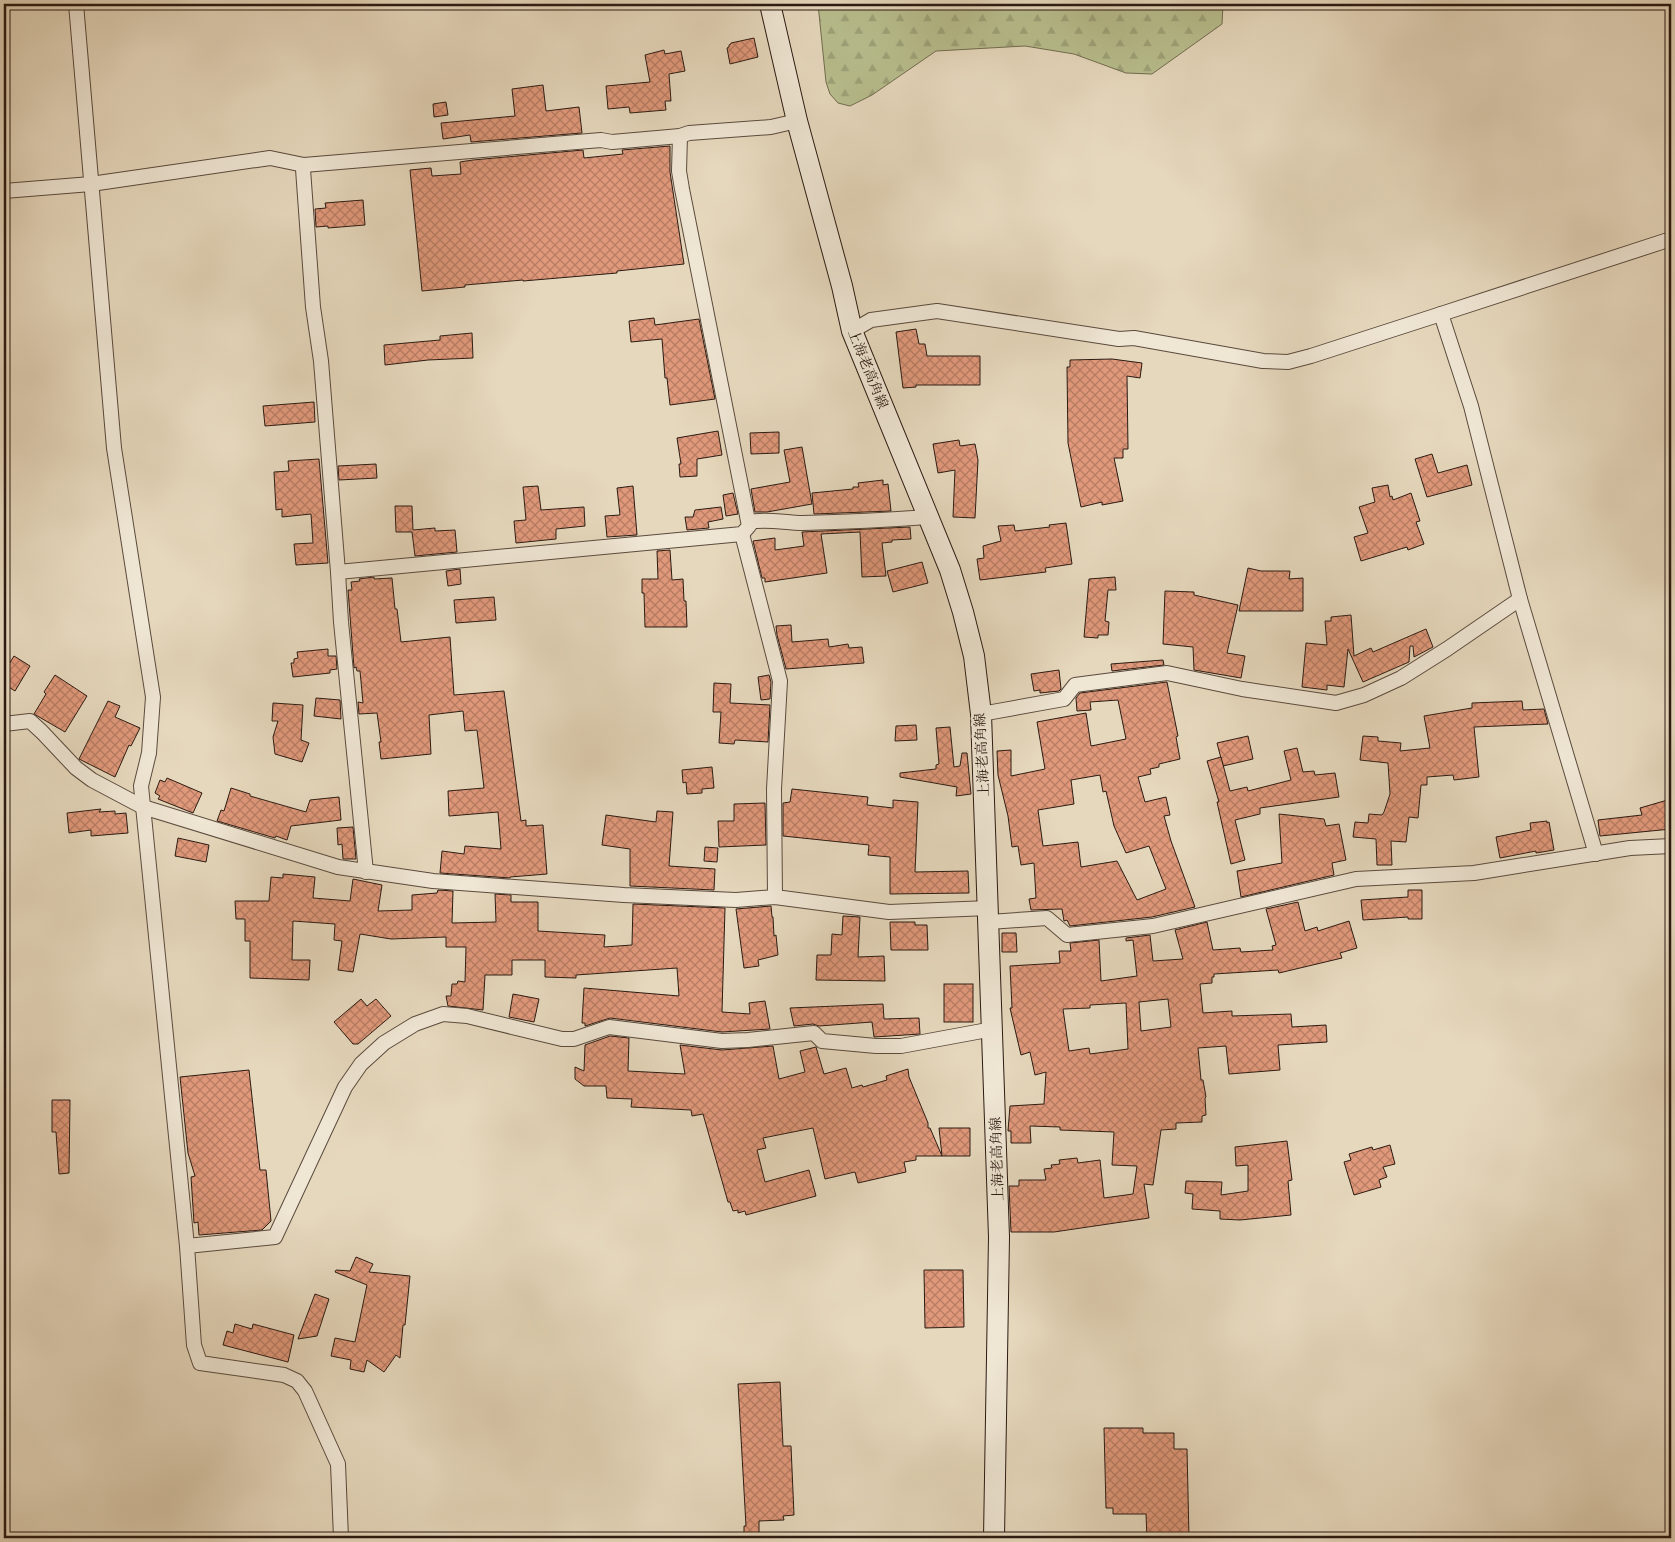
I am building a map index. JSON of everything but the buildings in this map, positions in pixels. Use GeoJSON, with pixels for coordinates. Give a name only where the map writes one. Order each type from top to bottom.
{"type":"FeatureCollection","features":[{"type":"Feature","properties":{"kind":"main road","name":"上海老高角線"},"geometry":{"type":"LineString","coordinates":[[770,4],[797,121],[842,286],[852,331],[950,570],[974,656],[981,714],[999,1236],[994,1538]]}},
{"type":"Feature","properties":{"kind":"street"},"geometry":{"type":"LineString","coordinates":[[76,4],[114,448],[153,697],[149,753],[141,786],[187,1246],[194,1345],[200,1363],[284,1375],[297,1381],[305,1391],[338,1464],[341,1538]]}},
{"type":"Feature","properties":{"kind":"street"},"geometry":{"type":"LineString","coordinates":[[4,191],[91,184],[270,158],[304,166],[600,140],[612,142],[680,136],[689,133],[770,127],[797,121]]}},
{"type":"Feature","properties":{"kind":"street"},"geometry":{"type":"LineString","coordinates":[[338,572],[742,534],[749,526],[682,189],[680,136]]}},
{"type":"Feature","properties":{"kind":"street"},"geometry":{"type":"LineString","coordinates":[[304,166],[341,622],[366,872]]}},
{"type":"Feature","properties":{"kind":"street"},"geometry":{"type":"LineString","coordinates":[[852,331],[871,320],[937,311],[1119,339],[1134,338],[1263,360],[1288,362],[1671,239]]}},
{"type":"Feature","properties":{"kind":"street"},"geometry":{"type":"LineString","coordinates":[[1441,314],[1471,406],[1520,599],[1596,854]]}},
{"type":"Feature","properties":{"kind":"street"},"geometry":{"type":"LineString","coordinates":[[749,522],[756,520],[796,523],[850,522],[928,517]]}},
{"type":"Feature","properties":{"kind":"street"},"geometry":{"type":"LineString","coordinates":[[742,534],[780,681],[774,789],[775,897]]}},
{"type":"Feature","properties":{"kind":"street"},"geometry":{"type":"LineString","coordinates":[[981,714],[1064,699],[1074,685],[1167,673],[1242,689],[1336,702],[1364,695],[1401,678],[1448,649],[1520,599]]}},
{"type":"Feature","properties":{"kind":"street"},"geometry":{"type":"LineString","coordinates":[[4,724],[30,721],[76,768],[92,780],[143,807],[338,867],[433,881],[624,895],[736,900],[775,897],[889,912],[1047,918],[1067,935],[1153,926],[1356,879],[1474,874],[1630,848],[1671,846]]}},
{"type":"Feature","properties":{"kind":"street"},"geometry":{"type":"LineString","coordinates":[[187,1246],[275,1237],[345,1087],[361,1064],[384,1043],[415,1024],[443,1014],[467,1016],[562,1039],[574,1039],[609,1026],[722,1041],[814,1034],[822,1041],[893,1046],[993,1029]]}},
{"type":"Feature","properties":{"kind":"green space"},"geometry":{"type":"Polygon","coordinates":[[[818,4],[1223,4],[1222,24],[1152,74],[1126,73],[1074,54],[1025,46],[936,51],[872,95],[850,106],[838,103],[830,94],[826,82],[818,4]]]}}]}
